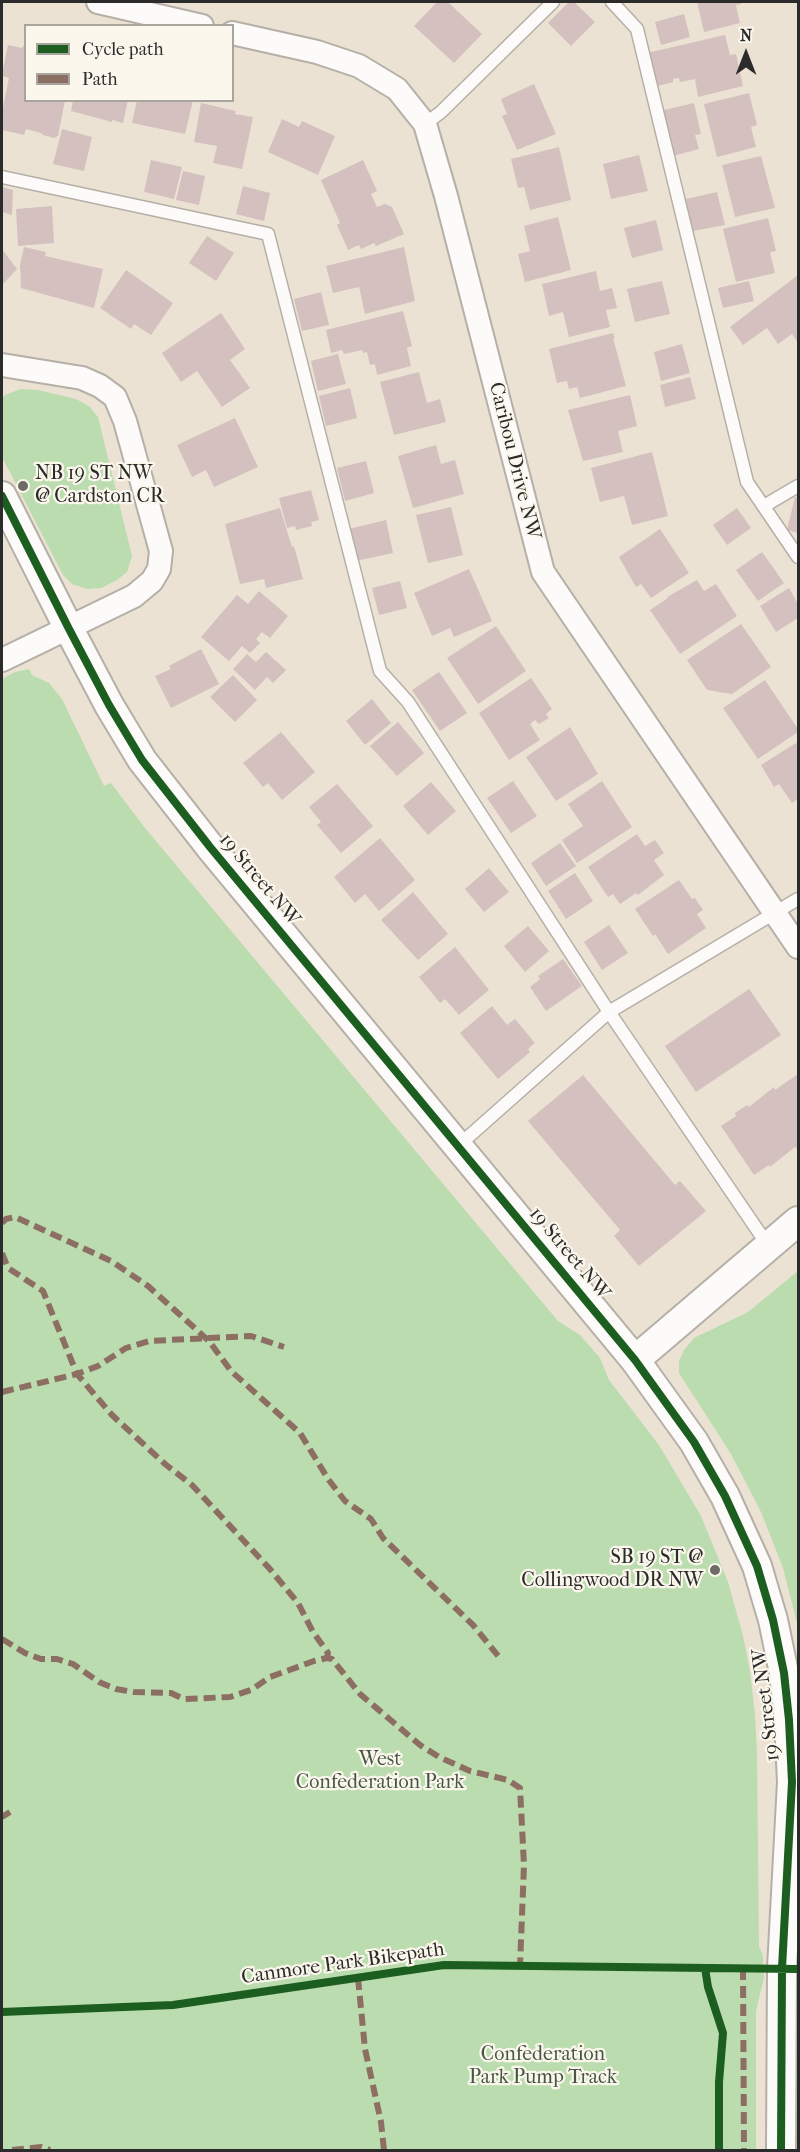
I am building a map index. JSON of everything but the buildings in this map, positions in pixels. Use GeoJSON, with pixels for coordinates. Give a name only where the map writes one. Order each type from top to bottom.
{"type":"FeatureCollection","features":[{"type":"Feature","properties":{"kind":"street"},"geometry":{"type":"LineString","coordinates":[[98,2],[193,24]]}},
{"type":"Feature","properties":{"kind":"street","name":"Caribou Drive NW"},"geometry":{"type":"LineString","coordinates":[[234,33],[317,52],[358,66],[397,89],[425,124],[543,572],[798,947]]}},
{"type":"Feature","properties":{"kind":"street"},"geometry":{"type":"LineString","coordinates":[[2,364],[82,378],[100,386],[115,397],[125,421],[161,551],[159,569],[152,581],[134,596],[2,660]]}},
{"type":"Feature","properties":{"kind":"street","name":"19 Street NW"},"geometry":{"type":"LineString","coordinates":[[2,496],[109,705],[142,760],[210,847],[635,1360],[694,1442],[725,1496],[757,1566],[784,1673],[792,1782],[782,1968],[781,2151]]}},
{"type":"Feature","properties":{"kind":"street"},"geometry":{"type":"LineString","coordinates":[[635,1360],[798,1221]]}},
{"type":"Feature","properties":{"kind":"lane"},"geometry":{"type":"LineString","coordinates":[[425,124],[441,112],[553,2]]}},
{"type":"Feature","properties":{"kind":"lane"},"geometry":{"type":"LineString","coordinates":[[612,2],[637,29],[747,482],[798,557]]}},
{"type":"Feature","properties":{"kind":"lane"},"geometry":{"type":"LineString","coordinates":[[2,177],[268,234],[380,671],[408,702],[609,1012],[769,1247]]}},
{"type":"Feature","properties":{"kind":"lane"},"geometry":{"type":"LineString","coordinates":[[764,506],[798,486]]}},
{"type":"Feature","properties":{"kind":"lane"},"geometry":{"type":"LineString","coordinates":[[458,1146],[609,1012],[798,898]]}},
{"type":"Feature","properties":{"kind":"green space"},"geometry":{"type":"Polygon","coordinates":[[[21,389],[38,390],[76,399],[89,406],[98,417],[132,556],[127,572],[101,588],[87,589],[72,584],[63,575],[2,457],[2,398],[21,389]]]}},
{"type":"Feature","properties":{"kind":"green space","name":"West Confederation Park"},"geometry":{"type":"Polygon","coordinates":[[[29,669],[32,675],[49,683],[62,699],[104,786],[111,783],[145,828],[558,1321],[580,1335],[600,1358],[609,1380],[659,1445],[701,1516],[728,1582],[743,1636],[755,1715],[759,1946],[763,1956],[764,1978],[756,2011],[756,2150],[2,2150],[2,679],[15,672],[29,669]]]}},
{"type":"Feature","properties":{"kind":"green space"},"geometry":{"type":"Polygon","coordinates":[[[798,1271],[798,1627],[783,1568],[761,1512],[731,1454],[679,1373],[679,1361],[684,1350],[694,1338],[748,1312],[798,1271]]]}},
{"type":"Feature","properties":{"kind":"marked path"},"geometry":{"type":"LineString","coordinates":[[2,1223],[6,1219],[15,1217],[111,1261],[148,1286],[209,1341],[231,1371],[300,1433],[328,1479],[345,1501],[371,1519],[383,1538],[473,1625],[499,1657]]}},
{"type":"Feature","properties":{"kind":"marked path"},"geometry":{"type":"LineString","coordinates":[[2,1253],[8,1268],[43,1291],[77,1374],[112,1415],[165,1464],[192,1485],[269,1568],[298,1603],[313,1632],[328,1653],[327,1658]]}},
{"type":"Feature","properties":{"kind":"marked path"},"geometry":{"type":"LineString","coordinates":[[2,1392],[77,1374],[98,1366],[126,1348],[149,1341],[251,1336],[284,1347]]}},
{"type":"Feature","properties":{"kind":"marked path"},"geometry":{"type":"LineString","coordinates":[[2,1639],[25,1653],[41,1659],[57,1659],[73,1664],[99,1682],[116,1689],[171,1693],[184,1699],[230,1697],[251,1690],[270,1677],[314,1661],[332,1659],[360,1694],[420,1745],[439,1757],[470,1771],[508,1780],[520,1788],[524,1865],[520,1966]]}},
{"type":"Feature","properties":{"kind":"marked path"},"geometry":{"type":"LineString","coordinates":[[2,1817],[10,1812]]}},
{"type":"Feature","properties":{"kind":"marked path"},"geometry":{"type":"LineString","coordinates":[[743,1968],[744,2150]]}},
{"type":"Feature","properties":{"kind":"marked path"},"geometry":{"type":"LineString","coordinates":[[358,1978],[365,2049],[381,2122],[384,2150]]}},
{"type":"Feature","properties":{"kind":"marked path"},"geometry":{"type":"LineString","coordinates":[[12,2150],[41,2147],[50,2150]]}},
{"type":"Feature","properties":{"kind":"cycle path"},"geometry":{"type":"LineString","coordinates":[[2,496],[109,705],[142,760],[210,847],[635,1360],[694,1442],[725,1496],[757,1566],[773,1620],[784,1673],[789,1720],[792,1782],[782,1968],[781,2150]]}},
{"type":"Feature","properties":{"kind":"cycle path","name":"Canmore Park Bikepath"},"geometry":{"type":"LineString","coordinates":[[2,2012],[173,2005],[444,1965],[798,1969]]}},
{"type":"Feature","properties":{"kind":"cycle path"},"geometry":{"type":"LineString","coordinates":[[705,1968],[708,1987],[723,2033],[719,2082],[719,2150]]}},
{"type":"Feature","properties":{"kind":"place","name":"NB 19 ST NW @ Cardston CR"},"geometry":{"type":"Point","coordinates":[23,486]}},
{"type":"Feature","properties":{"kind":"place","name":"SB 19 ST @ Collingwood DR NW"},"geometry":{"type":"Point","coordinates":[715,1570]}},
{"type":"Feature","properties":{"kind":"park label","name":"Confederation Park Pump Track"},"geometry":{"type":"Point","coordinates":[543,2066]}}]}
